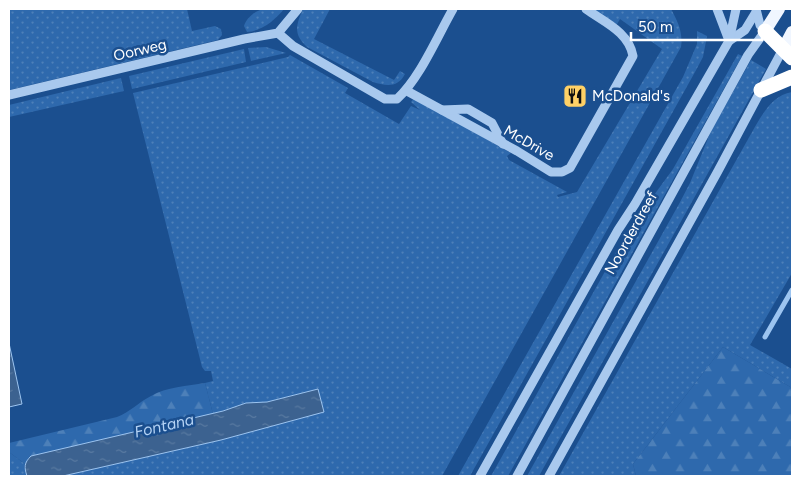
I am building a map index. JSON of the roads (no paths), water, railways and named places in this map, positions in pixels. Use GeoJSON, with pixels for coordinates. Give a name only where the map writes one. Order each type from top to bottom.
{"type":"FeatureCollection","features":[{"type":"Feature","properties":{"kind":"highway"},"geometry":{"type":"LineString","coordinates":[[765,31],[787,54]]}},
{"type":"Feature","properties":{"kind":"highway"},"geometry":{"type":"LineString","coordinates":[[760,90],[792,77]]}},
{"type":"Feature","properties":{"kind":"main road","name":"Noorderdreef"},"geometry":{"type":"LineString","coordinates":[[765,31],[779,9]]}},
{"type":"Feature","properties":{"kind":"main road"},"geometry":{"type":"LineString","coordinates":[[787,54],[792,32]]}},
{"type":"Feature","properties":{"kind":"street"},"geometry":{"type":"LineString","coordinates":[[298,9],[278,33],[293,46],[385,99],[397,99],[407,91],[453,9]]}},
{"type":"Feature","properties":{"kind":"street","name":"McDrive"},"geometry":{"type":"LineString","coordinates":[[407,91],[551,172],[562,172],[570,168],[633,56],[631,46],[624,35],[586,9]]}},
{"type":"Feature","properties":{"kind":"street"},"geometry":{"type":"LineString","coordinates":[[717,9],[729,41]]}},
{"type":"Feature","properties":{"kind":"street"},"geometry":{"type":"LineString","coordinates":[[480,476],[618,230],[729,41],[736,9]]}},
{"type":"Feature","properties":{"kind":"street"},"geometry":{"type":"LineString","coordinates":[[729,41],[745,30],[756,10]]}},
{"type":"Feature","properties":{"kind":"street"},"geometry":{"type":"LineString","coordinates":[[756,10],[760,25],[765,31]]}},
{"type":"Feature","properties":{"kind":"street","name":"Noorderdreef"},"geometry":{"type":"LineString","coordinates":[[517,476],[748,55],[765,31]]}},
{"type":"Feature","properties":{"kind":"street","name":"Oorweg"},"geometry":{"type":"LineString","coordinates":[[9,95],[278,33]]}},
{"type":"Feature","properties":{"kind":"street"},"geometry":{"type":"LineString","coordinates":[[549,476],[718,171],[760,90],[787,54]]}},
{"type":"Feature","properties":{"kind":"street"},"geometry":{"type":"LineString","coordinates":[[442,110],[468,109],[492,123],[504,144]]}},
{"type":"Feature","properties":{"kind":"water"},"geometry":{"type":"Polygon","coordinates":[[[9,343],[22,404],[9,407],[9,343]]]}},
{"type":"Feature","properties":{"kind":"water","name":"Fontana"},"geometry":{"type":"Polygon","coordinates":[[[318,389],[324,412],[221,440],[63,476],[27,476],[26,473],[26,463],[31,456],[223,411],[246,403],[267,402],[318,389]]]}},
{"type":"Feature","properties":{"kind":"waterway"},"geometry":{"type":"LineString","coordinates":[[765,337],[792,290]]}},
{"type":"Feature","properties":{"kind":"place","name":"McDonald's"},"geometry":{"type":"Point","coordinates":[575,96]}}]}
